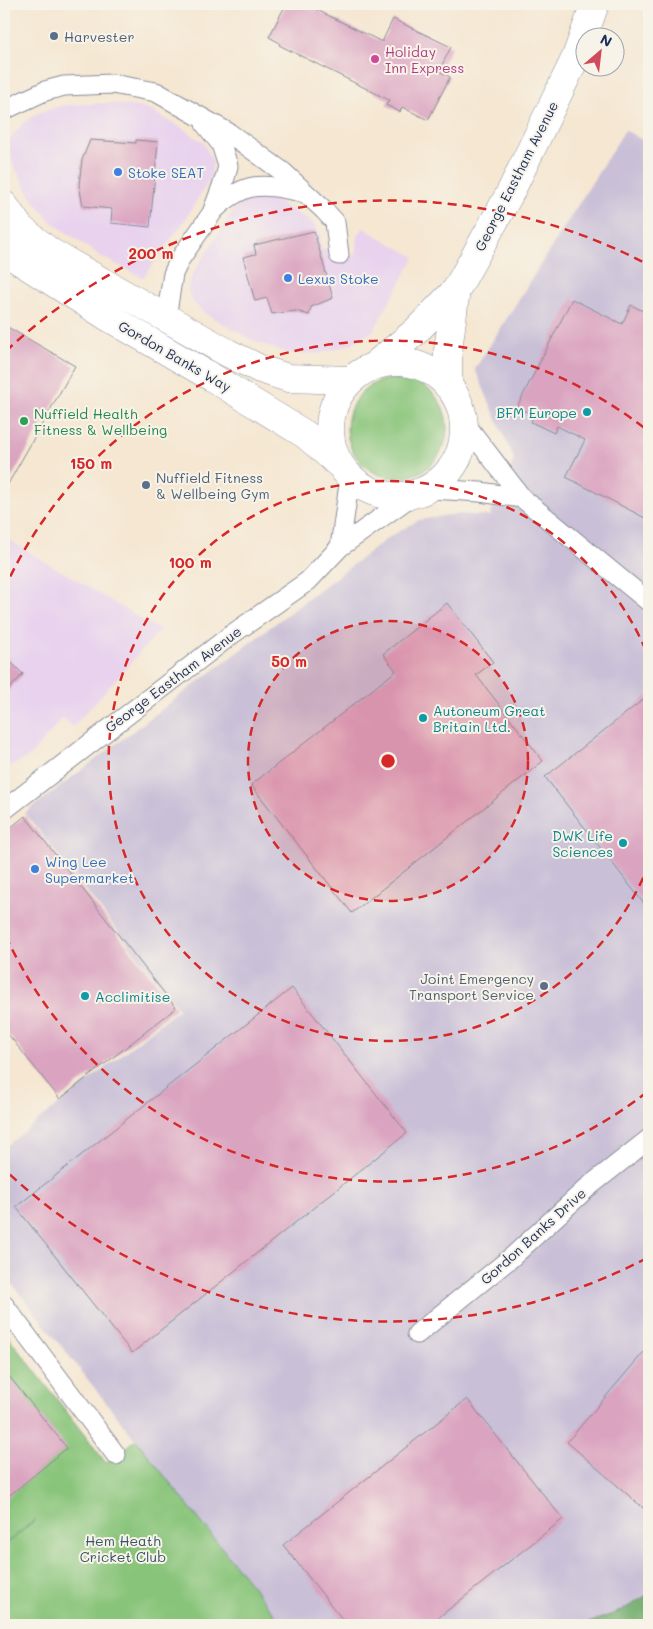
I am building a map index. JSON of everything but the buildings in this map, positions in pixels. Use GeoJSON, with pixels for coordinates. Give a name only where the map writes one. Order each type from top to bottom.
{"type":"FeatureCollection","features":[{"type":"Feature","properties":{"kind":"main road","name":"George Eastham Avenue"},"geometry":{"type":"LineString","coordinates":[[587,28],[595,4]]}},
{"type":"Feature","properties":{"kind":"main road"},"geometry":{"type":"LineString","coordinates":[[594,28],[608,4]]}},
{"type":"Feature","properties":{"kind":"main road","name":"George Eastham Avenue"},"geometry":{"type":"LineString","coordinates":[[375,365],[416,332],[456,290],[509,195],[576,59]]}},
{"type":"Feature","properties":{"kind":"main road","name":"Gordon Banks Way"},"geometry":{"type":"LineString","coordinates":[[4,206],[20,228],[50,252],[228,353],[260,369],[288,378],[350,380]]}},
{"type":"Feature","properties":{"kind":"main road","name":"Gordon Banks Way"},"geometry":{"type":"LineString","coordinates":[[4,251],[306,435],[346,472]]}},
{"type":"Feature","properties":{"kind":"main road","name":"George Eastham Avenue"},"geometry":{"type":"LineString","coordinates":[[448,386],[448,348],[456,290]]}},
{"type":"Feature","properties":{"kind":"main road"},"geometry":{"type":"LineString","coordinates":[[398,362],[425,368],[448,386],[460,407],[467,426],[460,454],[447,475],[422,492],[391,495],[369,489],[346,472],[330,438],[332,413],[338,395],[350,380],[375,365],[398,362]]}},
{"type":"Feature","properties":{"kind":"street"},"geometry":{"type":"LineString","coordinates":[[4,110],[45,91],[64,86],[112,84],[156,92],[229,133],[283,172],[324,210],[334,222],[339,255]]}},
{"type":"Feature","properties":{"kind":"street"},"geometry":{"type":"LineString","coordinates":[[199,117],[221,144],[228,166],[212,213]]}},
{"type":"Feature","properties":{"kind":"street"},"geometry":{"type":"LineString","coordinates":[[166,318],[173,274],[180,259],[212,213],[225,200],[239,191],[258,185],[274,186],[305,193]]}},
{"type":"Feature","properties":{"kind":"street"},"geometry":{"type":"LineString","coordinates":[[467,426],[522,498],[649,602]]}},
{"type":"Feature","properties":{"kind":"street"},"geometry":{"type":"LineString","coordinates":[[340,547],[346,472]]}},
{"type":"Feature","properties":{"kind":"street"},"geometry":{"type":"LineString","coordinates":[[422,492],[480,492],[522,498]]}},
{"type":"Feature","properties":{"kind":"street","name":"George Eastham Avenue"},"geometry":{"type":"LineString","coordinates":[[4,810],[230,635],[308,581],[340,547],[422,492]]}},
{"type":"Feature","properties":{"kind":"street","name":"Gordon Banks Drive"},"geometry":{"type":"LineString","coordinates":[[417,1334],[512,1257],[587,1188],[649,1139]]}},
{"type":"Feature","properties":{"kind":"street"},"geometry":{"type":"LineString","coordinates":[[4,1305],[116,1455]]}},
{"type":"Feature","properties":{"kind":"shaded area"},"geometry":{"type":"Polygon","coordinates":[[[111,103],[148,109],[182,128],[204,143],[213,162],[210,179],[185,220],[143,278],[100,256],[50,221],[30,195],[13,164],[8,142],[23,123],[38,113],[63,105],[111,103]]]}},
{"type":"Feature","properties":{"kind":"shaded area"},"geometry":{"type":"Polygon","coordinates":[[[625,130],[649,144],[649,1594],[619,1612],[583,1625],[283,1625],[4,1274],[4,1148],[179,1009],[25,813],[388,538],[419,520],[456,514],[490,516],[514,459],[475,369],[625,130]]]}},
{"type":"Feature","properties":{"kind":"shaded area"},"geometry":{"type":"Polygon","coordinates":[[[264,197],[275,200],[313,223],[320,233],[321,249],[355,256],[358,236],[363,228],[415,257],[373,331],[351,344],[319,354],[287,353],[254,341],[204,313],[192,301],[188,289],[192,275],[235,208],[245,201],[264,197]]]}},
{"type":"Feature","properties":{"kind":"shaded area"},"geometry":{"type":"Polygon","coordinates":[[[4,537],[160,630],[73,727],[63,718],[29,757],[4,769],[4,537]]]}},
{"type":"Feature","properties":{"kind":"green space"},"geometry":{"type":"Polygon","coordinates":[[[397,378],[407,379],[425,386],[439,400],[446,418],[446,438],[439,456],[425,470],[407,477],[397,478],[387,477],[369,470],[355,456],[348,438],[347,428],[348,418],[355,400],[369,386],[387,379],[397,378]]]}},
{"type":"Feature","properties":{"kind":"green space","name":"Hem Heath Cricket Club"},"geometry":{"type":"Polygon","coordinates":[[[4,1331],[106,1463],[136,1440],[283,1625],[4,1625],[4,1546],[36,1519],[4,1545],[4,1331]]]}},
{"type":"Feature","properties":{"kind":"green space"},"geometry":{"type":"Polygon","coordinates":[[[649,1594],[649,1625],[583,1625],[621,1611],[649,1594]]]}},
{"type":"Feature","properties":{"kind":"place","name":"Harvester"},"geometry":{"type":"Point","coordinates":[54,36]}},
{"type":"Feature","properties":{"kind":"place","name":"Holiday Inn Express"},"geometry":{"type":"Point","coordinates":[375,59]}},
{"type":"Feature","properties":{"kind":"place","name":"Stoke SEAT"},"geometry":{"type":"Point","coordinates":[118,172]}},
{"type":"Feature","properties":{"kind":"place","name":"Lexus Stoke"},"geometry":{"type":"Point","coordinates":[288,278]}},
{"type":"Feature","properties":{"kind":"place","name":"BFM Europe"},"geometry":{"type":"Point","coordinates":[587,412]}},
{"type":"Feature","properties":{"kind":"place","name":"Nuffield Health Fitness & Wellbeing"},"geometry":{"type":"Point","coordinates":[24,421]}},
{"type":"Feature","properties":{"kind":"place","name":"Nuffield Fitness & Wellbeing Gym"},"geometry":{"type":"Point","coordinates":[146,485]}},
{"type":"Feature","properties":{"kind":"place","name":"Autoneum Great Britain Ltd."},"geometry":{"type":"Point","coordinates":[423,718]}},
{"type":"Feature","properties":{"kind":"place","name":"DWK Life Sciences"},"geometry":{"type":"Point","coordinates":[623,843]}},
{"type":"Feature","properties":{"kind":"place","name":"Wing Lee Supermarket"},"geometry":{"type":"Point","coordinates":[35,869]}},
{"type":"Feature","properties":{"kind":"place","name":"Joint Emergency Transport Service"},"geometry":{"type":"Point","coordinates":[544,986]}},
{"type":"Feature","properties":{"kind":"place","name":"Acclimitise"},"geometry":{"type":"Point","coordinates":[85,996]}}]}
